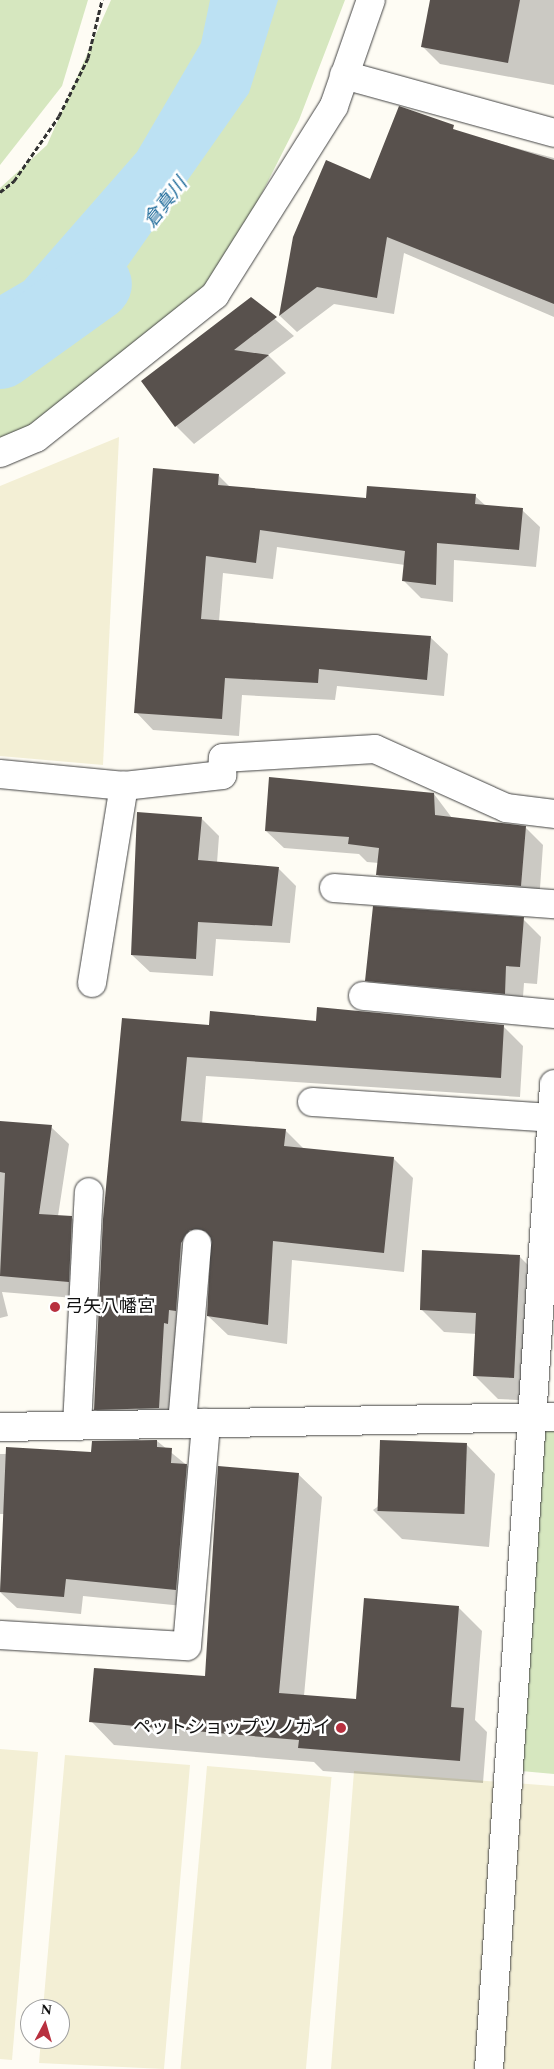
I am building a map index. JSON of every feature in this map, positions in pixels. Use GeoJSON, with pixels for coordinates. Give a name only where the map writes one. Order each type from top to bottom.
{"type":"FeatureCollection","features":[{"type":"Feature","properties":{"kind":"street"},"geometry":{"type":"LineString","coordinates":[[0,454],[36,438],[215,295],[293,177],[334,106],[371,0]]}},
{"type":"Feature","properties":{"kind":"street"},"geometry":{"type":"LineString","coordinates":[[344,75],[554,132]]}},
{"type":"Feature","properties":{"kind":"street"},"geometry":{"type":"LineString","coordinates":[[0,774],[124,786],[222,775],[224,758],[375,749],[506,808],[554,814]]}},
{"type":"Feature","properties":{"kind":"street"},"geometry":{"type":"LineString","coordinates":[[92,983],[124,786]]}},
{"type":"Feature","properties":{"kind":"street"},"geometry":{"type":"LineString","coordinates":[[334,888],[554,904]]}},
{"type":"Feature","properties":{"kind":"street"},"geometry":{"type":"LineString","coordinates":[[363,996],[554,1014]]}},
{"type":"Feature","properties":{"kind":"street"},"geometry":{"type":"LineString","coordinates":[[489,2069],[544,1417],[554,1084]]}},
{"type":"Feature","properties":{"kind":"street"},"geometry":{"type":"LineString","coordinates":[[312,1102],[552,1118]]}},
{"type":"Feature","properties":{"kind":"street"},"geometry":{"type":"LineString","coordinates":[[77,1426],[90,1192]]}},
{"type":"Feature","properties":{"kind":"street"},"geometry":{"type":"LineString","coordinates":[[0,1635],[187,1646],[197,1244]]}},
{"type":"Feature","properties":{"kind":"street"},"geometry":{"type":"LineString","coordinates":[[0,1427],[544,1417]]}},
{"type":"Feature","properties":{"kind":"path"},"geometry":{"type":"LineString","coordinates":[[0,192],[14,181],[59,116],[88,58],[102,0]]}},
{"type":"Feature","properties":{"kind":"shaded area"},"geometry":{"type":"Polygon","coordinates":[[[119,437],[103,765],[0,756],[0,486],[119,437]]]}},
{"type":"Feature","properties":{"kind":"shaded area"},"geometry":{"type":"Polygon","coordinates":[[[0,1749],[38,1752],[12,2060],[0,2059],[0,1749]]]}},
{"type":"Feature","properties":{"kind":"shaded area"},"geometry":{"type":"Polygon","coordinates":[[[65,1755],[190,1765],[164,2069],[39,2063],[40,2049],[70,2049],[70,1999],[44,1999],[65,1755]]]}},
{"type":"Feature","properties":{"kind":"shaded area"},"geometry":{"type":"Polygon","coordinates":[[[207,1766],[332,1777],[306,2069],[181,2069],[207,1766]]]}},
{"type":"Feature","properties":{"kind":"shaded area"},"geometry":{"type":"Polygon","coordinates":[[[354,1771],[554,1786],[554,2069],[331,2069],[354,1771]]]}},
{"type":"Feature","properties":{"kind":"green space"},"geometry":{"type":"Polygon","coordinates":[[[0,0],[88,0],[62,86],[0,165],[0,0]]]}},
{"type":"Feature","properties":{"kind":"green space"},"geometry":{"type":"Polygon","coordinates":[[[111,0],[345,0],[299,120],[227,262],[144,351],[0,448],[0,188],[47,145],[111,0]]]}},
{"type":"Feature","properties":{"kind":"green space"},"geometry":{"type":"Polygon","coordinates":[[[533,1417],[554,1417],[554,1774],[510,1770],[533,1417]]]}},
{"type":"Feature","properties":{"kind":"water"},"geometry":{"type":"Polygon","coordinates":[[[210,0],[278,0],[249,93],[114,285],[0,355],[0,295],[24,281],[137,152],[201,43],[210,0]]]}},
{"type":"Feature","properties":{"kind":"building"},"geometry":{"type":"Polygon","coordinates":[[[430,0],[520,0],[508,63],[421,47],[430,0]]]}},
{"type":"Feature","properties":{"kind":"building"},"geometry":{"type":"Polygon","coordinates":[[[399,106],[454,125],[453,129],[554,160],[554,304],[387,237],[377,298],[317,287],[279,316],[293,237],[326,160],[370,179],[399,106]]]}},
{"type":"Feature","properties":{"kind":"building"},"geometry":{"type":"Polygon","coordinates":[[[251,297],[277,317],[234,350],[269,355],[175,427],[141,381],[251,297]]]}},
{"type":"Feature","properties":{"kind":"building"},"geometry":{"type":"Polygon","coordinates":[[[153,468],[219,474],[218,485],[366,498],[367,486],[476,494],[475,504],[523,508],[519,550],[437,543],[436,585],[402,581],[405,551],[260,530],[256,563],[206,556],[201,619],[431,636],[427,680],[319,669],[318,683],[225,678],[222,719],[134,713],[153,468]]]}},
{"type":"Feature","properties":{"kind":"building"},"geometry":{"type":"Polygon","coordinates":[[[269,777],[434,793],[435,815],[526,826],[521,886],[376,875],[379,848],[348,844],[349,837],[265,831],[269,777]]]}},
{"type":"Feature","properties":{"kind":"building"},"geometry":{"type":"Polygon","coordinates":[[[137,812],[202,817],[198,860],[279,867],[272,926],[198,922],[196,959],[131,955],[137,812]]]}},
{"type":"Feature","properties":{"kind":"building"},"geometry":{"type":"Polygon","coordinates":[[[373,906],[524,917],[520,967],[506,966],[505,994],[365,981],[373,906]]]}},
{"type":"Feature","properties":{"kind":"building"},"geometry":{"type":"Polygon","coordinates":[[[317,1007],[504,1025],[501,1078],[187,1057],[181,1121],[286,1129],[284,1146],[394,1157],[384,1253],[273,1241],[268,1325],[207,1316],[211,1238],[205,1231],[190,1230],[181,1243],[176,1311],[169,1310],[168,1324],[164,1323],[159,1408],[94,1410],[103,1219],[122,1018],[209,1025],[210,1011],[316,1021],[317,1007]]]}},
{"type":"Feature","properties":{"kind":"building"},"geometry":{"type":"Polygon","coordinates":[[[0,1121],[52,1125],[39,1214],[72,1216],[69,1282],[0,1276],[5,1173],[0,1172],[0,1121]]]}},
{"type":"Feature","properties":{"kind":"building"},"geometry":{"type":"Polygon","coordinates":[[[422,1250],[520,1255],[514,1378],[473,1376],[476,1313],[420,1310],[422,1250]]]}},
{"type":"Feature","properties":{"kind":"building"},"geometry":{"type":"Polygon","coordinates":[[[157,1440],[157,1447],[172,1448],[171,1463],[187,1464],[176,1590],[66,1579],[64,1597],[0,1592],[6,1447],[91,1452],[92,1441],[157,1440]]]}},
{"type":"Feature","properties":{"kind":"building"},"geometry":{"type":"Polygon","coordinates":[[[380,1440],[467,1443],[464,1514],[378,1511],[380,1440]]]}},
{"type":"Feature","properties":{"kind":"building"},"geometry":{"type":"Polygon","coordinates":[[[218,1466],[299,1473],[279,1693],[356,1699],[364,1598],[459,1606],[451,1707],[464,1708],[460,1761],[298,1748],[299,1740],[89,1722],[94,1668],[205,1676],[218,1466]]]}},
{"type":"Feature","properties":{"kind":"waterway","name":"倉真川"},"geometry":{"type":"LineString","coordinates":[[0,353],[96,284]]}},
{"type":"Feature","properties":{"kind":"place","name":"弓矢八幡宮"},"geometry":{"type":"Point","coordinates":[55,1307]}},
{"type":"Feature","properties":{"kind":"place","name":"ペットショップツノガイ"},"geometry":{"type":"Point","coordinates":[341,1728]}}]}
